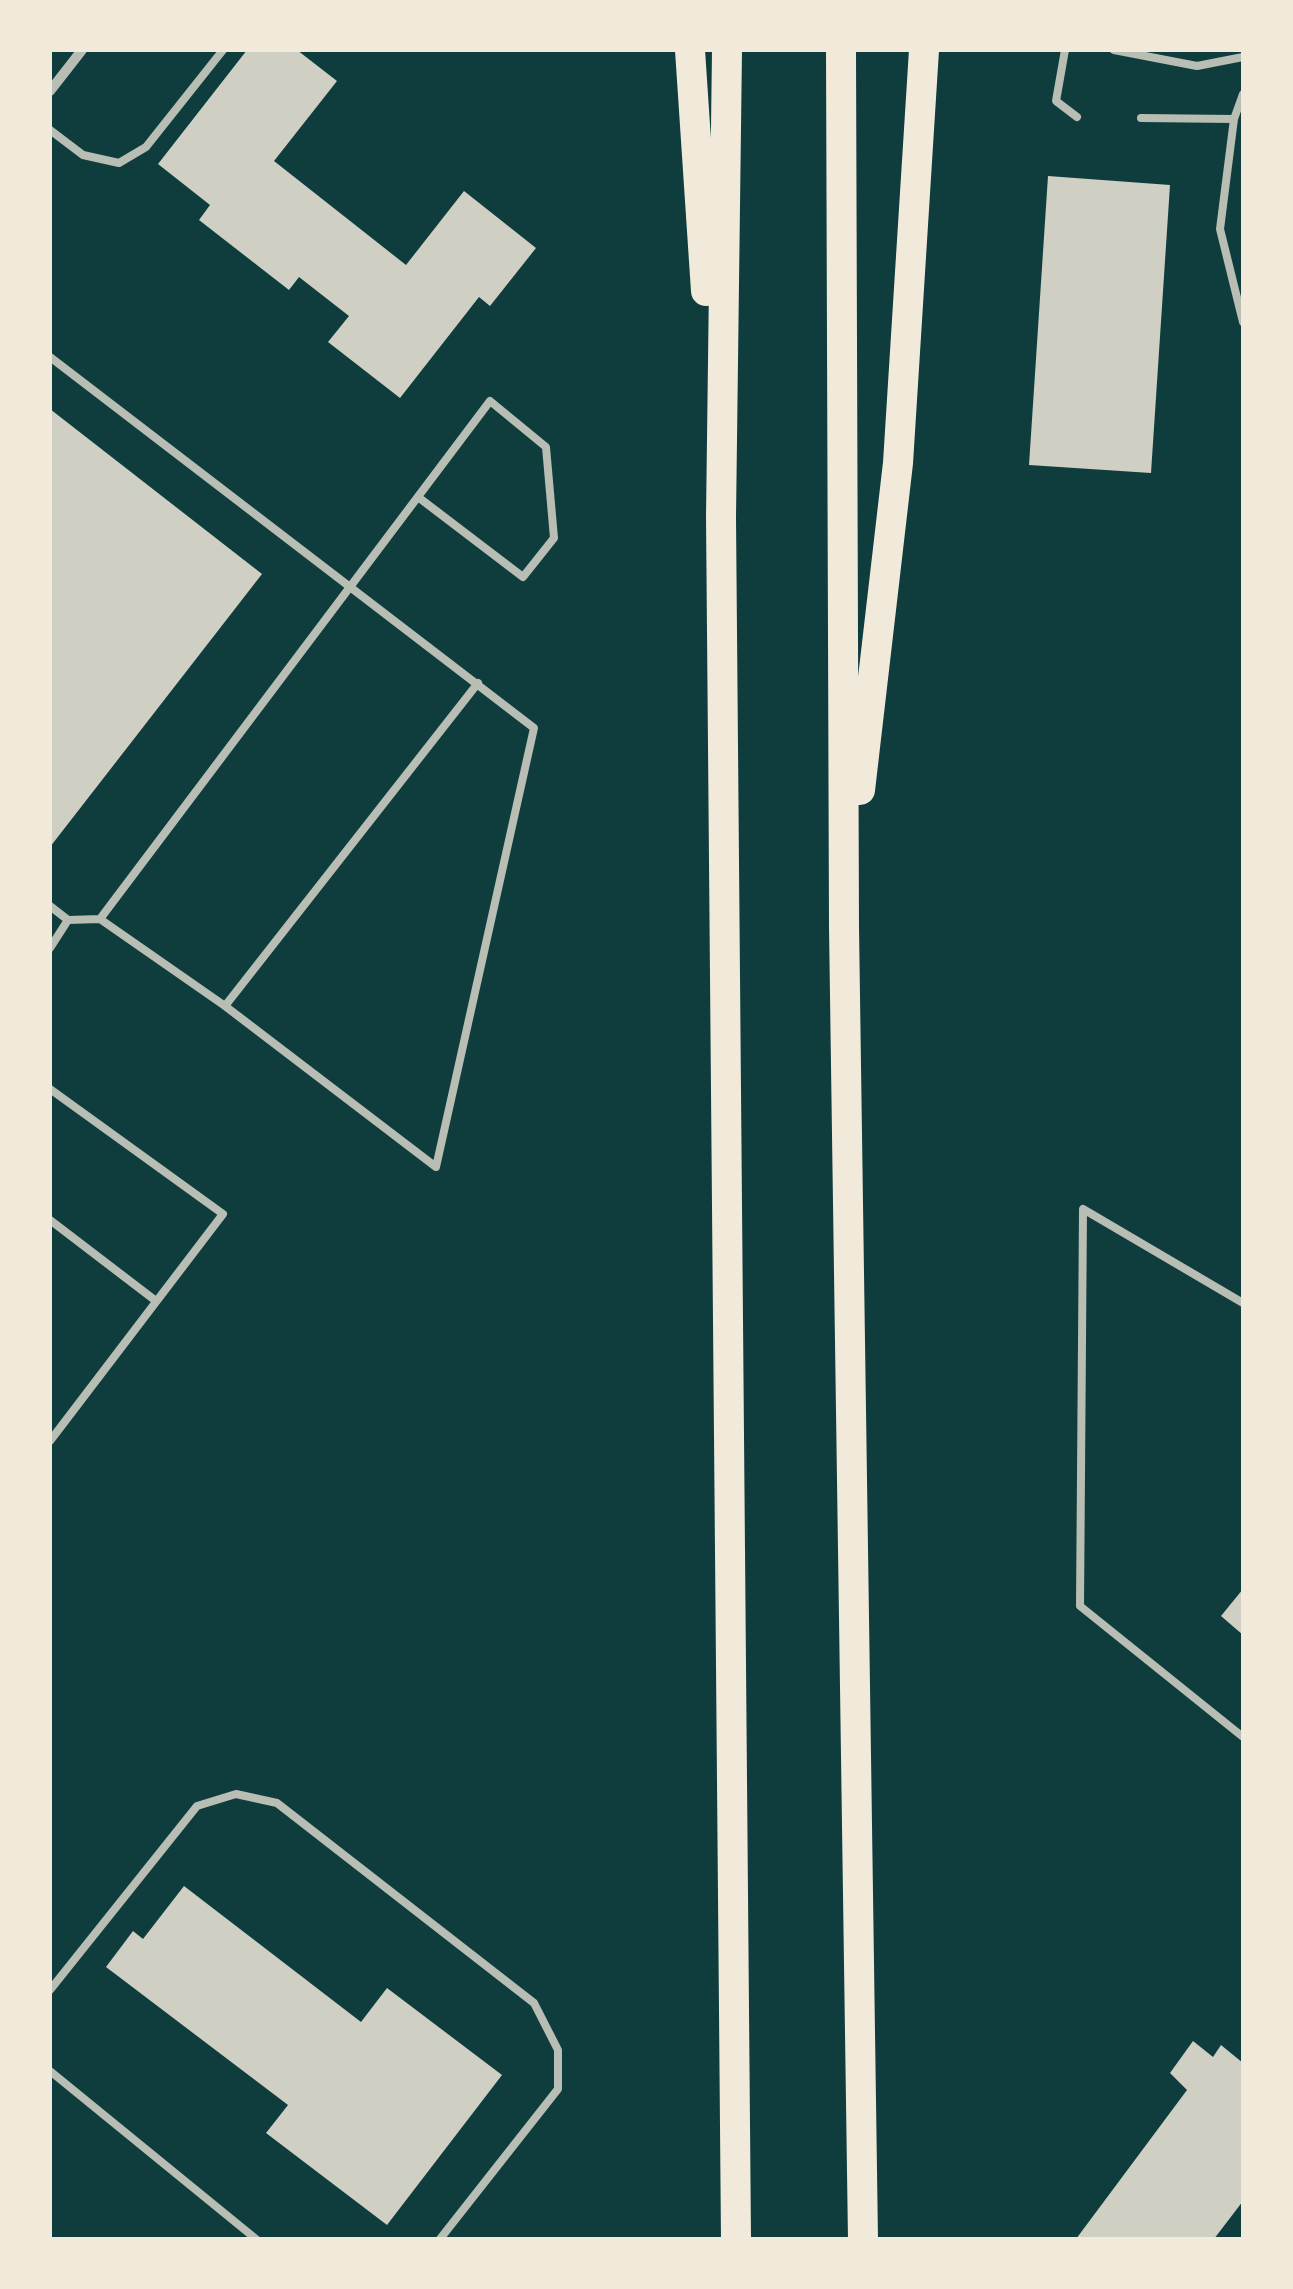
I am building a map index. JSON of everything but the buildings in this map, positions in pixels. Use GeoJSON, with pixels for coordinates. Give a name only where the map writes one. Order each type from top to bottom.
{"type":"FeatureCollection","features":[{"type":"Feature","properties":{"kind":"highway"},"geometry":{"type":"LineString","coordinates":[[690,50],[721,517]]}},
{"type":"Feature","properties":{"kind":"highway"},"geometry":{"type":"LineString","coordinates":[[727,50],[721,517],[736,2239]]}},
{"type":"Feature","properties":{"kind":"highway"},"geometry":{"type":"LineString","coordinates":[[841,50],[844,927],[863,2239]]}},
{"type":"Feature","properties":{"kind":"highway"},"geometry":{"type":"LineString","coordinates":[[844,927],[898,463],[924,50]]}},
{"type":"Feature","properties":{"kind":"street"},"geometry":{"type":"LineString","coordinates":[[50,91],[82,50]]}},
{"type":"Feature","properties":{"kind":"lane"},"geometry":{"type":"LineString","coordinates":[[50,130],[83,154],[119,163],[146,148],[223,50]]}},
{"type":"Feature","properties":{"kind":"lane"},"geometry":{"type":"LineString","coordinates":[[1065,50],[1056,102],[1077,117]]}},
{"type":"Feature","properties":{"kind":"lane"},"geometry":{"type":"LineString","coordinates":[[1114,50],[1196,66],[1243,57]]}},
{"type":"Feature","properties":{"kind":"lane"},"geometry":{"type":"LineString","coordinates":[[1243,94],[1234,119],[1220,229],[1243,322]]}},
{"type":"Feature","properties":{"kind":"lane"},"geometry":{"type":"LineString","coordinates":[[1141,118],[1234,119]]}},
{"type":"Feature","properties":{"kind":"lane"},"geometry":{"type":"LineString","coordinates":[[50,357],[534,728],[436,1167],[225,1006],[100,918],[68,920],[50,906]]}},
{"type":"Feature","properties":{"kind":"lane"},"geometry":{"type":"LineString","coordinates":[[100,918],[490,401],[546,446],[554,538],[523,577],[418,497]]}},
{"type":"Feature","properties":{"kind":"lane"},"geometry":{"type":"LineString","coordinates":[[225,1006],[478,683]]}},
{"type":"Feature","properties":{"kind":"lane"},"geometry":{"type":"LineString","coordinates":[[50,948],[68,920]]}},
{"type":"Feature","properties":{"kind":"lane"},"geometry":{"type":"LineString","coordinates":[[50,1090],[223,1214],[50,1441]]}},
{"type":"Feature","properties":{"kind":"lane"},"geometry":{"type":"LineString","coordinates":[[1243,1303],[1082,1208],[1080,1606],[1243,1737]]}},
{"type":"Feature","properties":{"kind":"lane"},"geometry":{"type":"LineString","coordinates":[[50,1220],[156,1301]]}},
{"type":"Feature","properties":{"kind":"lane"},"geometry":{"type":"LineString","coordinates":[[50,1990],[197,1806],[236,1794],[277,1803],[534,2002],[558,2050],[558,2089],[440,2239]]}},
{"type":"Feature","properties":{"kind":"lane"},"geometry":{"type":"LineString","coordinates":[[50,2071],[256,2239]]}}]}
